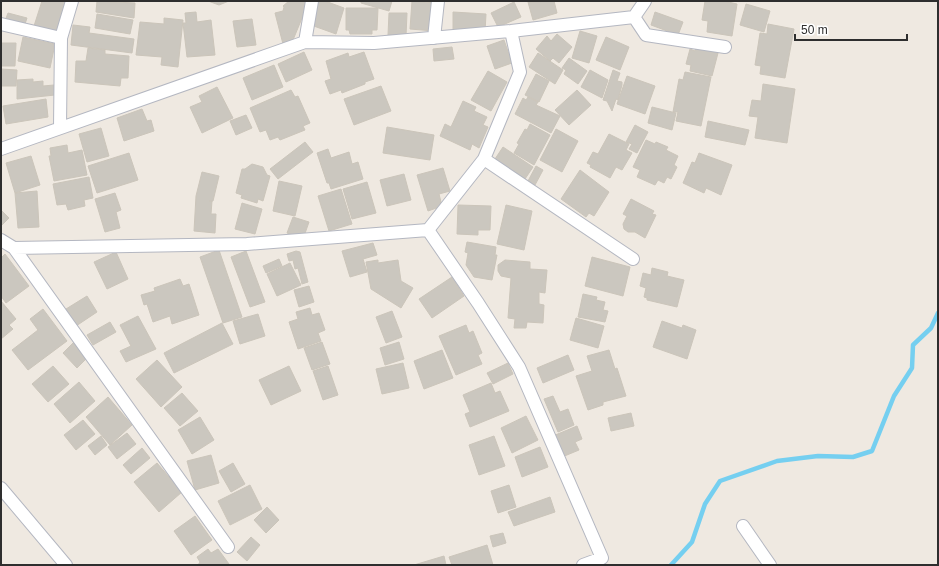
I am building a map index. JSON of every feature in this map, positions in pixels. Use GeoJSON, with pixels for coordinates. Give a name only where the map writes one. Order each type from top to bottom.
{"type":"FeatureCollection","features":[{"type":"Feature","properties":{"kind":"street"},"geometry":{"type":"LineString","coordinates":[[60,127],[61,38],[72,1]]}},
{"type":"Feature","properties":{"kind":"street"},"geometry":{"type":"LineString","coordinates":[[305,42],[312,1]]}},
{"type":"Feature","properties":{"kind":"street"},"geometry":{"type":"LineString","coordinates":[[434,38],[438,1]]}},
{"type":"Feature","properties":{"kind":"street"},"geometry":{"type":"LineString","coordinates":[[1,148],[305,42],[374,43],[511,31],[634,17],[645,1]]}},
{"type":"Feature","properties":{"kind":"street"},"geometry":{"type":"LineString","coordinates":[[634,17],[646,35],[725,47]]}},
{"type":"Feature","properties":{"kind":"street"},"geometry":{"type":"LineString","coordinates":[[1,24],[61,38]]}},
{"type":"Feature","properties":{"kind":"street"},"geometry":{"type":"LineString","coordinates":[[14,248],[247,244],[428,230],[484,159],[520,72],[511,31]]}},
{"type":"Feature","properties":{"kind":"street"},"geometry":{"type":"LineString","coordinates":[[484,159],[633,259]]}},
{"type":"Feature","properties":{"kind":"street"},"geometry":{"type":"LineString","coordinates":[[428,230],[478,303],[519,367],[602,558],[583,565]]}},
{"type":"Feature","properties":{"kind":"street"},"geometry":{"type":"LineString","coordinates":[[1,240],[14,248],[228,547]]}},
{"type":"Feature","properties":{"kind":"street"},"geometry":{"type":"LineString","coordinates":[[1,488],[66,565]]}},
{"type":"Feature","properties":{"kind":"street"},"geometry":{"type":"LineString","coordinates":[[743,526],[770,565]]}},
{"type":"Feature","properties":{"kind":"building"},"geometry":{"type":"Polygon","coordinates":[[[42,1],[67,1],[58,34],[34,26],[42,1]]]}},
{"type":"Feature","properties":{"kind":"building"},"geometry":{"type":"Polygon","coordinates":[[[97,1],[135,3],[134,18],[96,12],[97,1]]]}},
{"type":"Feature","properties":{"kind":"building"},"geometry":{"type":"Polygon","coordinates":[[[208,1],[229,1],[219,5],[208,1]]]}},
{"type":"Feature","properties":{"kind":"building"},"geometry":{"type":"Polygon","coordinates":[[[289,1],[309,1],[293,40],[283,44],[275,13],[283,11],[283,6],[289,1]]]}},
{"type":"Feature","properties":{"kind":"building"},"geometry":{"type":"Polygon","coordinates":[[[318,1],[325,1],[344,8],[336,34],[311,25],[318,1]]]}},
{"type":"Feature","properties":{"kind":"building"},"geometry":{"type":"Polygon","coordinates":[[[361,1],[392,1],[389,11],[361,3],[361,1]]]}},
{"type":"Feature","properties":{"kind":"building"},"geometry":{"type":"Polygon","coordinates":[[[412,1],[436,3],[434,31],[410,29],[412,1]]]}},
{"type":"Feature","properties":{"kind":"building"},"geometry":{"type":"Polygon","coordinates":[[[554,1],[557,13],[533,20],[528,2],[554,1]]]}},
{"type":"Feature","properties":{"kind":"building"},"geometry":{"type":"Polygon","coordinates":[[[705,1],[724,1],[737,4],[732,36],[707,32],[708,21],[702,20],[705,1]]]}},
{"type":"Feature","properties":{"kind":"building"},"geometry":{"type":"Polygon","coordinates":[[[514,2],[521,17],[498,27],[491,13],[514,2]]]}},
{"type":"Feature","properties":{"kind":"building"},"geometry":{"type":"Polygon","coordinates":[[[746,4],[770,11],[764,32],[740,25],[746,4]]]}},
{"type":"Feature","properties":{"kind":"building"},"geometry":{"type":"Polygon","coordinates":[[[346,8],[378,8],[377,30],[372,30],[372,34],[350,34],[349,30],[346,30],[346,8]]]}},
{"type":"Feature","properties":{"kind":"building"},"geometry":{"type":"Polygon","coordinates":[[[196,12],[197,22],[211,20],[215,55],[187,57],[183,23],[186,23],[185,13],[196,12]]]}},
{"type":"Feature","properties":{"kind":"building"},"geometry":{"type":"Polygon","coordinates":[[[453,12],[486,14],[485,32],[453,30],[453,12]]]}},
{"type":"Feature","properties":{"kind":"building"},"geometry":{"type":"Polygon","coordinates":[[[655,12],[683,22],[678,35],[651,25],[655,12]]]}},
{"type":"Feature","properties":{"kind":"building"},"geometry":{"type":"Polygon","coordinates":[[[8,13],[27,18],[24,27],[5,21],[8,13]]]}},
{"type":"Feature","properties":{"kind":"building"},"geometry":{"type":"Polygon","coordinates":[[[389,13],[407,13],[406,36],[388,35],[389,13]]]}},
{"type":"Feature","properties":{"kind":"building"},"geometry":{"type":"Polygon","coordinates":[[[97,14],[133,20],[130,34],[95,28],[97,14]]]}},
{"type":"Feature","properties":{"kind":"building"},"geometry":{"type":"Polygon","coordinates":[[[164,18],[183,20],[178,67],[161,65],[162,57],[136,55],[140,22],[164,24],[164,18]]]}},
{"type":"Feature","properties":{"kind":"building"},"geometry":{"type":"Polygon","coordinates":[[[252,19],[256,45],[237,47],[233,21],[252,19]]]}},
{"type":"Feature","properties":{"kind":"building"},"geometry":{"type":"Polygon","coordinates":[[[768,24],[794,29],[785,78],[760,74],[761,66],[755,65],[760,33],[767,34],[768,24]]]}},
{"type":"Feature","properties":{"kind":"building"},"geometry":{"type":"Polygon","coordinates":[[[73,25],[90,27],[89,33],[134,39],[132,53],[71,45],[73,25]]]}},
{"type":"Feature","properties":{"kind":"building"},"geometry":{"type":"Polygon","coordinates":[[[580,31],[597,36],[589,63],[572,58],[580,31]]]}},
{"type":"Feature","properties":{"kind":"building"},"geometry":{"type":"Polygon","coordinates":[[[557,34],[572,47],[559,63],[553,58],[550,61],[536,49],[547,36],[551,41],[557,34]]]}},
{"type":"Feature","properties":{"kind":"building"},"geometry":{"type":"Polygon","coordinates":[[[23,37],[55,44],[50,68],[18,61],[23,37]]]}},
{"type":"Feature","properties":{"kind":"building"},"geometry":{"type":"Polygon","coordinates":[[[606,37],[629,47],[620,70],[596,60],[606,37]]]}},
{"type":"Feature","properties":{"kind":"building"},"geometry":{"type":"Polygon","coordinates":[[[504,40],[512,63],[495,69],[487,46],[504,40]]]}},
{"type":"Feature","properties":{"kind":"building"},"geometry":{"type":"Polygon","coordinates":[[[1,43],[16,43],[15,66],[1,66],[1,43]]]}},
{"type":"Feature","properties":{"kind":"building"},"geometry":{"type":"Polygon","coordinates":[[[452,47],[454,59],[434,61],[433,49],[452,47]]]}},
{"type":"Feature","properties":{"kind":"building"},"geometry":{"type":"Polygon","coordinates":[[[696,47],[718,53],[712,76],[690,71],[691,65],[686,64],[690,49],[695,51],[696,47]]]}},
{"type":"Feature","properties":{"kind":"building"},"geometry":{"type":"Polygon","coordinates":[[[88,48],[105,50],[105,54],[129,56],[128,78],[121,78],[120,86],[75,82],[76,61],[86,61],[88,48]]]}},
{"type":"Feature","properties":{"kind":"building"},"geometry":{"type":"Polygon","coordinates":[[[304,52],[312,70],[286,82],[278,64],[304,52]]]}},
{"type":"Feature","properties":{"kind":"building"},"geometry":{"type":"Polygon","coordinates":[[[364,52],[374,79],[342,93],[341,90],[330,94],[325,81],[331,79],[326,61],[348,53],[349,57],[364,52]]]}},
{"type":"Feature","properties":{"kind":"building"},"geometry":{"type":"Polygon","coordinates":[[[538,53],[563,70],[555,84],[529,67],[538,53]]]}},
{"type":"Feature","properties":{"kind":"building"},"geometry":{"type":"Polygon","coordinates":[[[569,58],[587,71],[578,84],[564,74],[566,70],[562,68],[569,58]]]}},
{"type":"Feature","properties":{"kind":"building"},"geometry":{"type":"Polygon","coordinates":[[[274,65],[283,87],[252,100],[243,78],[274,65]]]}},
{"type":"Feature","properties":{"kind":"building"},"geometry":{"type":"Polygon","coordinates":[[[1,69],[17,70],[16,86],[1,86],[1,69]]]}},
{"type":"Feature","properties":{"kind":"building"},"geometry":{"type":"Polygon","coordinates":[[[590,70],[608,80],[602,98],[581,87],[590,70]]]}},
{"type":"Feature","properties":{"kind":"building"},"geometry":{"type":"Polygon","coordinates":[[[613,70],[620,73],[617,81],[622,82],[622,85],[618,100],[616,99],[612,111],[607,101],[603,100],[613,70]]]}},
{"type":"Feature","properties":{"kind":"building"},"geometry":{"type":"Polygon","coordinates":[[[488,71],[507,82],[491,111],[471,100],[488,71]]]}},
{"type":"Feature","properties":{"kind":"building"},"geometry":{"type":"Polygon","coordinates":[[[685,72],[711,77],[701,126],[676,121],[678,112],[673,112],[679,79],[683,80],[685,72]]]}},
{"type":"Feature","properties":{"kind":"building"},"geometry":{"type":"Polygon","coordinates":[[[536,74],[549,81],[539,102],[525,95],[536,74]]]}},
{"type":"Feature","properties":{"kind":"building"},"geometry":{"type":"Polygon","coordinates":[[[627,76],[655,86],[645,114],[617,104],[627,76]]]}},
{"type":"Feature","properties":{"kind":"building"},"geometry":{"type":"Polygon","coordinates":[[[33,79],[33,82],[43,81],[43,86],[54,85],[55,95],[17,99],[17,80],[33,79]]]}},
{"type":"Feature","properties":{"kind":"building"},"geometry":{"type":"Polygon","coordinates":[[[763,84],[795,89],[787,143],[755,138],[758,117],[749,116],[752,100],[761,101],[763,84]]]}},
{"type":"Feature","properties":{"kind":"building"},"geometry":{"type":"Polygon","coordinates":[[[381,86],[391,111],[354,125],[344,99],[381,86]]]}},
{"type":"Feature","properties":{"kind":"building"},"geometry":{"type":"Polygon","coordinates":[[[217,87],[233,118],[202,133],[190,107],[202,102],[199,96],[217,87]]]}},
{"type":"Feature","properties":{"kind":"building"},"geometry":{"type":"Polygon","coordinates":[[[291,90],[295,97],[298,96],[310,123],[303,126],[305,130],[280,140],[278,137],[270,140],[266,130],[260,132],[250,108],[291,90]]]}},
{"type":"Feature","properties":{"kind":"building"},"geometry":{"type":"Polygon","coordinates":[[[577,90],[591,105],[569,125],[555,110],[577,90]]]}},
{"type":"Feature","properties":{"kind":"building"},"geometry":{"type":"Polygon","coordinates":[[[528,97],[538,102],[536,105],[560,116],[551,133],[515,114],[523,98],[526,100],[528,97]]]}},
{"type":"Feature","properties":{"kind":"building"},"geometry":{"type":"Polygon","coordinates":[[[46,99],[48,117],[6,124],[3,106],[46,99]]]}},
{"type":"Feature","properties":{"kind":"building"},"geometry":{"type":"Polygon","coordinates":[[[463,101],[476,107],[474,111],[487,117],[483,125],[488,127],[479,148],[472,144],[470,150],[440,136],[445,124],[451,127],[463,101]]]}},
{"type":"Feature","properties":{"kind":"building"},"geometry":{"type":"Polygon","coordinates":[[[652,107],[676,113],[672,130],[648,123],[652,107]]]}},
{"type":"Feature","properties":{"kind":"building"},"geometry":{"type":"Polygon","coordinates":[[[142,109],[147,121],[151,120],[154,131],[124,141],[117,118],[142,109]]]}},
{"type":"Feature","properties":{"kind":"building"},"geometry":{"type":"Polygon","coordinates":[[[246,115],[252,128],[236,135],[230,121],[246,115]]]}},
{"type":"Feature","properties":{"kind":"building"},"geometry":{"type":"Polygon","coordinates":[[[708,121],[749,130],[745,145],[705,137],[708,121]]]}},
{"type":"Feature","properties":{"kind":"building"},"geometry":{"type":"Polygon","coordinates":[[[530,124],[550,135],[534,165],[514,153],[519,144],[517,143],[525,129],[527,130],[530,124]]]}},
{"type":"Feature","properties":{"kind":"building"},"geometry":{"type":"Polygon","coordinates":[[[635,125],[648,132],[637,153],[629,149],[632,144],[626,142],[635,125]]]}},
{"type":"Feature","properties":{"kind":"building"},"geometry":{"type":"Polygon","coordinates":[[[387,127],[434,135],[430,160],[383,153],[387,127]]]}},
{"type":"Feature","properties":{"kind":"building"},"geometry":{"type":"Polygon","coordinates":[[[101,128],[109,156],[87,162],[79,134],[101,128]]]}},
{"type":"Feature","properties":{"kind":"building"},"geometry":{"type":"Polygon","coordinates":[[[556,129],[578,141],[562,172],[540,160],[556,129]]]}},
{"type":"Feature","properties":{"kind":"building"},"geometry":{"type":"Polygon","coordinates":[[[609,134],[629,144],[626,150],[632,153],[622,170],[616,167],[610,178],[590,167],[591,165],[587,163],[593,152],[598,154],[609,134]]]}},
{"type":"Feature","properties":{"kind":"building"},"geometry":{"type":"Polygon","coordinates":[[[646,140],[668,147],[666,150],[678,156],[674,165],[677,167],[671,179],[667,177],[664,183],[658,180],[655,185],[637,177],[640,170],[633,167],[646,140]]]}},
{"type":"Feature","properties":{"kind":"building"},"geometry":{"type":"Polygon","coordinates":[[[305,142],[313,152],[278,179],[270,169],[305,142]]]}},
{"type":"Feature","properties":{"kind":"building"},"geometry":{"type":"Polygon","coordinates":[[[67,145],[68,153],[82,150],[87,175],[54,181],[49,156],[51,156],[50,148],[67,145]]]}},
{"type":"Feature","properties":{"kind":"building"},"geometry":{"type":"Polygon","coordinates":[[[503,147],[533,167],[525,179],[495,159],[503,147]]]}},
{"type":"Feature","properties":{"kind":"building"},"geometry":{"type":"Polygon","coordinates":[[[328,149],[331,158],[349,152],[352,164],[358,162],[363,179],[331,189],[329,183],[327,183],[317,153],[328,149]]]}},
{"type":"Feature","properties":{"kind":"building"},"geometry":{"type":"Polygon","coordinates":[[[129,153],[138,180],[97,193],[88,166],[129,153]]]}},
{"type":"Feature","properties":{"kind":"building"},"geometry":{"type":"Polygon","coordinates":[[[699,153],[732,165],[721,195],[706,188],[704,193],[683,183],[692,162],[695,163],[699,153]]]}},
{"type":"Feature","properties":{"kind":"building"},"geometry":{"type":"Polygon","coordinates":[[[31,156],[40,185],[15,193],[6,163],[31,156]]]}},
{"type":"Feature","properties":{"kind":"building"},"geometry":{"type":"Polygon","coordinates":[[[252,164],[263,167],[267,175],[270,176],[263,201],[258,199],[257,203],[241,198],[242,195],[236,193],[242,169],[245,169],[252,164]]]}},
{"type":"Feature","properties":{"kind":"building"},"geometry":{"type":"Polygon","coordinates":[[[536,166],[543,170],[535,185],[528,181],[536,166]]]}},
{"type":"Feature","properties":{"kind":"building"},"geometry":{"type":"Polygon","coordinates":[[[443,168],[450,191],[439,194],[442,206],[428,211],[417,175],[443,168]]]}},
{"type":"Feature","properties":{"kind":"building"},"geometry":{"type":"Polygon","coordinates":[[[580,170],[609,192],[594,216],[589,213],[586,217],[561,199],[580,170]]]}},
{"type":"Feature","properties":{"kind":"building"},"geometry":{"type":"Polygon","coordinates":[[[202,172],[219,176],[212,201],[211,214],[216,214],[215,233],[194,231],[196,196],[202,172]]]}},
{"type":"Feature","properties":{"kind":"building"},"geometry":{"type":"Polygon","coordinates":[[[404,174],[411,200],[387,206],[380,180],[404,174]]]}},
{"type":"Feature","properties":{"kind":"building"},"geometry":{"type":"Polygon","coordinates":[[[89,177],[93,198],[84,200],[85,206],[68,210],[66,204],[57,205],[53,184],[89,177]]]}},
{"type":"Feature","properties":{"kind":"building"},"geometry":{"type":"Polygon","coordinates":[[[279,181],[302,186],[295,216],[273,211],[279,181]]]}},
{"type":"Feature","properties":{"kind":"building"},"geometry":{"type":"Polygon","coordinates":[[[367,182],[376,213],[352,219],[343,189],[367,182]]]}},
{"type":"Feature","properties":{"kind":"building"},"geometry":{"type":"Polygon","coordinates":[[[341,189],[352,224],[329,231],[318,196],[341,189]]]}},
{"type":"Feature","properties":{"kind":"building"},"geometry":{"type":"Polygon","coordinates":[[[37,191],[39,227],[18,228],[15,193],[37,191]]]}},
{"type":"Feature","properties":{"kind":"building"},"geometry":{"type":"Polygon","coordinates":[[[115,193],[121,210],[116,212],[120,228],[105,232],[95,199],[115,193]]]}},
{"type":"Feature","properties":{"kind":"building"},"geometry":{"type":"Polygon","coordinates":[[[631,199],[654,211],[652,214],[656,215],[645,238],[635,232],[628,232],[624,229],[623,224],[627,216],[623,214],[631,199]]]}},
{"type":"Feature","properties":{"kind":"building"},"geometry":{"type":"Polygon","coordinates":[[[242,203],[262,209],[255,234],[235,229],[242,203]]]}},
{"type":"Feature","properties":{"kind":"building"},"geometry":{"type":"Polygon","coordinates":[[[458,205],[491,206],[490,230],[478,230],[478,235],[457,234],[458,205]]]}},
{"type":"Feature","properties":{"kind":"building"},"geometry":{"type":"Polygon","coordinates":[[[506,205],[532,211],[524,250],[497,244],[506,205]]]}},
{"type":"Feature","properties":{"kind":"building"},"geometry":{"type":"Polygon","coordinates":[[[1,210],[9,218],[1,226],[1,210]]]}},
{"type":"Feature","properties":{"kind":"building"},"geometry":{"type":"Polygon","coordinates":[[[293,217],[309,222],[303,239],[287,233],[293,217]]]}},
{"type":"Feature","properties":{"kind":"building"},"geometry":{"type":"Polygon","coordinates":[[[467,242],[496,247],[495,255],[497,255],[492,280],[474,277],[466,265],[468,253],[465,252],[467,242]]]}},
{"type":"Feature","properties":{"kind":"building"},"geometry":{"type":"Polygon","coordinates":[[[373,243],[377,255],[363,259],[367,272],[350,277],[342,251],[373,243]]]}},
{"type":"Feature","properties":{"kind":"building"},"geometry":{"type":"Polygon","coordinates":[[[219,250],[242,317],[223,323],[200,257],[219,250]]]}},
{"type":"Feature","properties":{"kind":"building"},"geometry":{"type":"Polygon","coordinates":[[[246,251],[265,302],[250,307],[231,257],[246,251]]]}},
{"type":"Feature","properties":{"kind":"building"},"geometry":{"type":"Polygon","coordinates":[[[296,251],[300,252],[308,282],[302,284],[298,268],[295,269],[293,260],[289,261],[287,254],[296,251]]]}},
{"type":"Feature","properties":{"kind":"building"},"geometry":{"type":"Polygon","coordinates":[[[116,252],[128,279],[107,289],[94,262],[116,252]]]}},
{"type":"Feature","properties":{"kind":"building"},"geometry":{"type":"Polygon","coordinates":[[[5,254],[29,286],[6,303],[1,296],[1,258],[5,254]]]}},
{"type":"Feature","properties":{"kind":"building"},"geometry":{"type":"Polygon","coordinates":[[[592,257],[630,267],[623,296],[585,286],[592,257]]]}},
{"type":"Feature","properties":{"kind":"building"},"geometry":{"type":"Polygon","coordinates":[[[279,259],[282,266],[266,273],[263,266],[279,259]]]}},
{"type":"Feature","properties":{"kind":"building"},"geometry":{"type":"Polygon","coordinates":[[[378,260],[378,263],[398,260],[401,281],[413,288],[401,308],[371,289],[366,262],[378,260]]]}},
{"type":"Feature","properties":{"kind":"building"},"geometry":{"type":"Polygon","coordinates":[[[505,260],[530,262],[530,269],[547,270],[545,293],[539,292],[539,304],[544,305],[543,323],[527,322],[526,328],[514,328],[515,319],[508,318],[511,278],[501,276],[498,271],[498,265],[505,260]]]}},
{"type":"Feature","properties":{"kind":"building"},"geometry":{"type":"Polygon","coordinates":[[[290,263],[301,285],[277,296],[267,274],[290,263]]]}},
{"type":"Feature","properties":{"kind":"building"},"geometry":{"type":"Polygon","coordinates":[[[652,268],[668,272],[667,276],[684,280],[677,307],[647,300],[647,298],[644,297],[646,288],[640,286],[643,273],[651,275],[652,268]]]}},
{"type":"Feature","properties":{"kind":"building"},"geometry":{"type":"Polygon","coordinates":[[[452,277],[464,296],[432,318],[419,299],[452,277]]]}},
{"type":"Feature","properties":{"kind":"building"},"geometry":{"type":"Polygon","coordinates":[[[180,279],[183,286],[189,284],[199,315],[172,324],[170,316],[153,322],[147,304],[144,305],[141,295],[155,291],[154,288],[180,279]]]}},
{"type":"Feature","properties":{"kind":"building"},"geometry":{"type":"Polygon","coordinates":[[[309,286],[314,302],[299,307],[294,290],[309,286]]]}},
{"type":"Feature","properties":{"kind":"building"},"geometry":{"type":"Polygon","coordinates":[[[583,294],[597,297],[596,300],[605,302],[603,310],[608,311],[605,322],[578,317],[583,294]]]}},
{"type":"Feature","properties":{"kind":"building"},"geometry":{"type":"Polygon","coordinates":[[[87,296],[97,312],[76,326],[66,309],[87,296]]]}},
{"type":"Feature","properties":{"kind":"building"},"geometry":{"type":"Polygon","coordinates":[[[1,301],[16,319],[9,325],[13,329],[1,339],[1,301]]]}},
{"type":"Feature","properties":{"kind":"building"},"geometry":{"type":"Polygon","coordinates":[[[310,308],[312,315],[319,313],[325,330],[318,333],[321,341],[298,349],[289,322],[298,319],[296,312],[310,308]]]}},
{"type":"Feature","properties":{"kind":"building"},"geometry":{"type":"Polygon","coordinates":[[[43,309],[67,341],[28,370],[12,350],[38,330],[30,319],[43,309]]]}},
{"type":"Feature","properties":{"kind":"building"},"geometry":{"type":"Polygon","coordinates":[[[392,311],[402,337],[386,343],[376,317],[392,311]]]}},
{"type":"Feature","properties":{"kind":"building"},"geometry":{"type":"Polygon","coordinates":[[[258,314],[265,336],[240,344],[233,321],[258,314]]]}},
{"type":"Feature","properties":{"kind":"building"},"geometry":{"type":"Polygon","coordinates":[[[138,316],[156,349],[126,362],[120,351],[131,346],[120,325],[138,316]]]}},
{"type":"Feature","properties":{"kind":"building"},"geometry":{"type":"Polygon","coordinates":[[[576,318],[604,326],[598,348],[570,340],[576,318]]]}},
{"type":"Feature","properties":{"kind":"building"},"geometry":{"type":"Polygon","coordinates":[[[662,321],[682,328],[683,325],[696,330],[687,359],[653,347],[662,321]]]}},
{"type":"Feature","properties":{"kind":"building"},"geometry":{"type":"Polygon","coordinates":[[[110,322],[116,332],[93,345],[87,335],[110,322]]]}},
{"type":"Feature","properties":{"kind":"building"},"geometry":{"type":"Polygon","coordinates":[[[222,323],[233,344],[174,373],[164,353],[222,323]]]}},
{"type":"Feature","properties":{"kind":"building"},"geometry":{"type":"Polygon","coordinates":[[[466,325],[469,333],[473,331],[482,353],[478,355],[482,364],[456,375],[439,336],[466,325]]]}},
{"type":"Feature","properties":{"kind":"building"},"geometry":{"type":"Polygon","coordinates":[[[74,342],[88,357],[77,368],[63,353],[74,342]]]}},
{"type":"Feature","properties":{"kind":"building"},"geometry":{"type":"Polygon","coordinates":[[[322,342],[330,364],[312,370],[304,348],[322,342]]]}},
{"type":"Feature","properties":{"kind":"building"},"geometry":{"type":"Polygon","coordinates":[[[399,342],[404,359],[385,365],[380,348],[399,342]]]}},
{"type":"Feature","properties":{"kind":"building"},"geometry":{"type":"Polygon","coordinates":[[[442,350],[453,378],[424,389],[414,361],[442,350]]]}},
{"type":"Feature","properties":{"kind":"building"},"geometry":{"type":"Polygon","coordinates":[[[609,350],[615,369],[617,368],[626,396],[603,402],[603,405],[588,410],[576,376],[592,371],[587,356],[609,350]]]}},
{"type":"Feature","properties":{"kind":"building"},"geometry":{"type":"Polygon","coordinates":[[[568,355],[574,370],[543,383],[537,368],[568,355]]]}},
{"type":"Feature","properties":{"kind":"building"},"geometry":{"type":"Polygon","coordinates":[[[157,360],[182,387],[161,407],[136,379],[157,360]]]}},
{"type":"Feature","properties":{"kind":"building"},"geometry":{"type":"Polygon","coordinates":[[[403,363],[409,388],[382,394],[376,369],[403,363]]]}},
{"type":"Feature","properties":{"kind":"building"},"geometry":{"type":"Polygon","coordinates":[[[508,363],[513,374],[493,384],[487,373],[508,363]]]}},
{"type":"Feature","properties":{"kind":"building"},"geometry":{"type":"Polygon","coordinates":[[[53,366],[69,384],[48,402],[32,384],[53,366]]]}},
{"type":"Feature","properties":{"kind":"building"},"geometry":{"type":"Polygon","coordinates":[[[289,366],[301,391],[271,405],[259,380],[289,366]]]}},
{"type":"Feature","properties":{"kind":"building"},"geometry":{"type":"Polygon","coordinates":[[[328,366],[338,395],[323,400],[313,371],[328,366]]]}},
{"type":"Feature","properties":{"kind":"building"},"geometry":{"type":"Polygon","coordinates":[[[79,382],[95,401],[70,423],[54,404],[79,382]]]}},
{"type":"Feature","properties":{"kind":"building"},"geometry":{"type":"Polygon","coordinates":[[[491,383],[495,393],[500,391],[509,411],[470,427],[465,414],[470,412],[463,395],[491,383]]]}},
{"type":"Feature","properties":{"kind":"building"},"geometry":{"type":"Polygon","coordinates":[[[182,393],[198,411],[180,426],[164,408],[182,393]]]}},
{"type":"Feature","properties":{"kind":"building"},"geometry":{"type":"Polygon","coordinates":[[[553,396],[560,412],[568,409],[574,425],[558,432],[544,399],[553,396]]]}},
{"type":"Feature","properties":{"kind":"building"},"geometry":{"type":"Polygon","coordinates":[[[108,397],[132,425],[110,445],[86,417],[108,397]]]}},
{"type":"Feature","properties":{"kind":"building"},"geometry":{"type":"Polygon","coordinates":[[[631,413],[634,426],[611,431],[608,418],[631,413]]]}},
{"type":"Feature","properties":{"kind":"building"},"geometry":{"type":"Polygon","coordinates":[[[526,416],[538,440],[512,453],[501,428],[526,416]]]}},
{"type":"Feature","properties":{"kind":"building"},"geometry":{"type":"Polygon","coordinates":[[[200,417],[214,440],[192,454],[178,430],[200,417]]]}},
{"type":"Feature","properties":{"kind":"building"},"geometry":{"type":"Polygon","coordinates":[[[83,420],[95,434],[76,450],[64,435],[83,420]]]}},
{"type":"Feature","properties":{"kind":"building"},"geometry":{"type":"Polygon","coordinates":[[[577,426],[582,439],[575,442],[579,450],[562,457],[553,436],[577,426]]]}},
{"type":"Feature","properties":{"kind":"building"},"geometry":{"type":"Polygon","coordinates":[[[127,433],[136,444],[117,459],[108,447],[127,433]]]}},
{"type":"Feature","properties":{"kind":"building"},"geometry":{"type":"Polygon","coordinates":[[[101,436],[107,445],[95,455],[88,446],[101,436]]]}},
{"type":"Feature","properties":{"kind":"building"},"geometry":{"type":"Polygon","coordinates":[[[494,436],[505,466],[479,475],[469,445],[494,436]]]}},
{"type":"Feature","properties":{"kind":"building"},"geometry":{"type":"Polygon","coordinates":[[[540,447],[548,467],[522,477],[515,457],[540,447]]]}},
{"type":"Feature","properties":{"kind":"building"},"geometry":{"type":"Polygon","coordinates":[[[142,448],[150,458],[131,474],[123,465],[142,448]]]}},
{"type":"Feature","properties":{"kind":"building"},"geometry":{"type":"Polygon","coordinates":[[[211,455],[219,483],[195,490],[187,461],[211,455]]]}},
{"type":"Feature","properties":{"kind":"building"},"geometry":{"type":"Polygon","coordinates":[[[157,463],[182,492],[159,512],[134,482],[157,463]]]}},
{"type":"Feature","properties":{"kind":"building"},"geometry":{"type":"Polygon","coordinates":[[[233,463],[245,484],[231,492],[219,471],[233,463]]]}},
{"type":"Feature","properties":{"kind":"building"},"geometry":{"type":"Polygon","coordinates":[[[250,485],[262,509],[230,525],[218,501],[250,485]]]}},
{"type":"Feature","properties":{"kind":"building"},"geometry":{"type":"Polygon","coordinates":[[[509,485],[516,507],[498,513],[491,491],[509,485]]]}},
{"type":"Feature","properties":{"kind":"building"},"geometry":{"type":"Polygon","coordinates":[[[550,497],[555,512],[514,526],[508,512],[550,497]]]}},
{"type":"Feature","properties":{"kind":"building"},"geometry":{"type":"Polygon","coordinates":[[[267,507],[279,520],[266,533],[254,520],[267,507]]]}},
{"type":"Feature","properties":{"kind":"building"},"geometry":{"type":"Polygon","coordinates":[[[195,516],[212,540],[191,555],[174,531],[195,516]]]}},
{"type":"Feature","properties":{"kind":"building"},"geometry":{"type":"Polygon","coordinates":[[[503,533],[506,543],[493,547],[490,536],[503,533]]]}},
{"type":"Feature","properties":{"kind":"building"},"geometry":{"type":"Polygon","coordinates":[[[251,537],[260,545],[247,561],[237,552],[251,537]]]}},
{"type":"Feature","properties":{"kind":"building"},"geometry":{"type":"Polygon","coordinates":[[[487,545],[493,565],[452,565],[449,557],[487,545]]]}},
{"type":"Feature","properties":{"kind":"building"},"geometry":{"type":"Polygon","coordinates":[[[208,549],[211,553],[218,549],[229,564],[198,565],[200,562],[197,557],[208,549]]]}},
{"type":"Feature","properties":{"kind":"building"},"geometry":{"type":"Polygon","coordinates":[[[444,556],[446,565],[414,565],[444,556]]]}},
{"type":"Feature","properties":{"kind":"waterway"},"geometry":{"type":"LineString","coordinates":[[671,565],[692,542],[705,504],[720,481],[777,461],[818,456],[853,457],[872,451],[894,396],[912,368],[913,345],[931,328],[938,313]]}}]}
